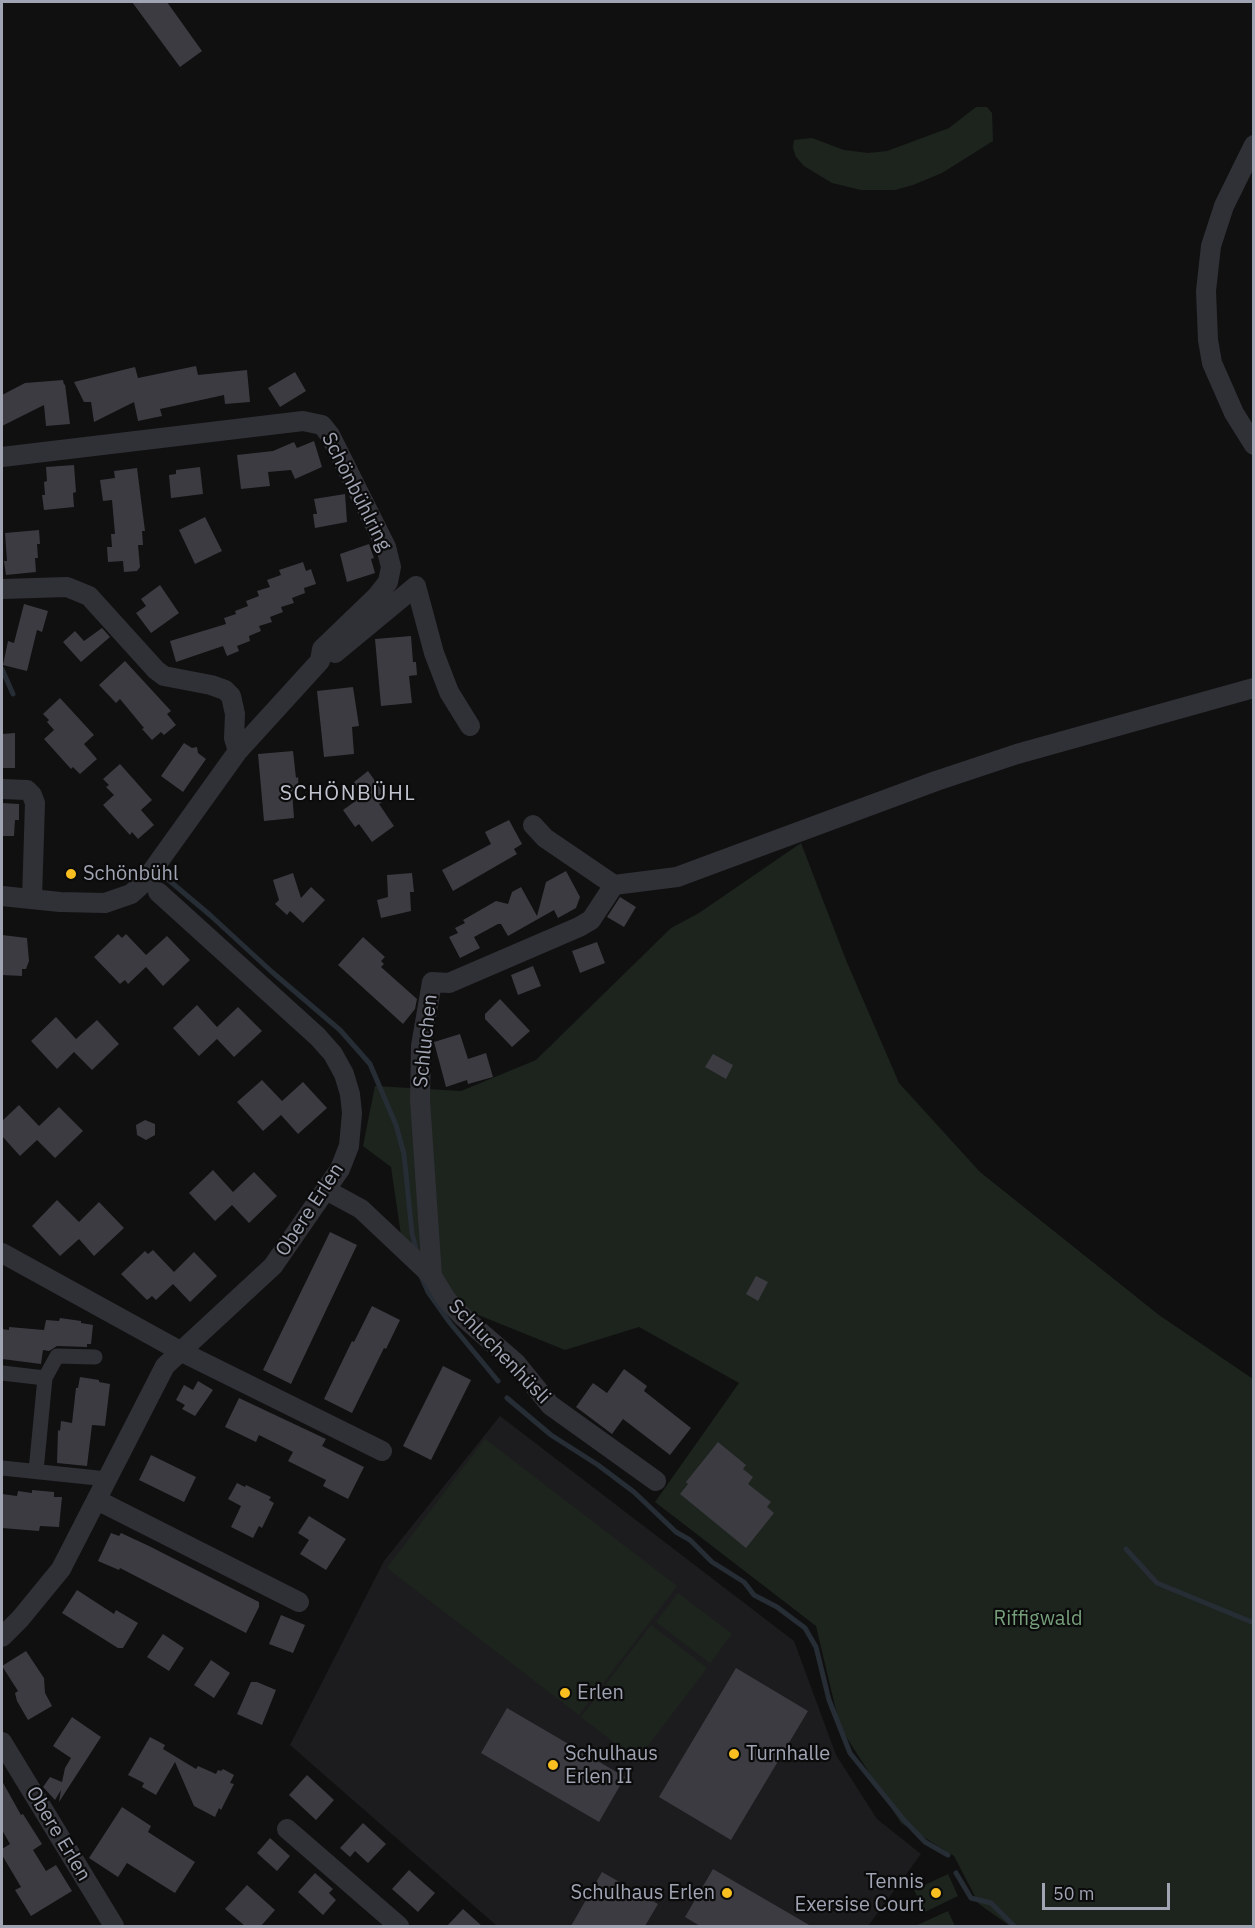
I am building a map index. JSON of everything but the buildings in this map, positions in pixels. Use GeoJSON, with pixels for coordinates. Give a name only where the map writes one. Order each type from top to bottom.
{"type":"FeatureCollection","features":[{"type":"Feature","properties":{"kind":"street"},"geometry":{"type":"LineString","coordinates":[[1254,145],[1224,207],[1212,246],[1206,291],[1208,340],[1212,363],[1234,413],[1254,445]]}},
{"type":"Feature","properties":{"kind":"street","name":"Schönbühlring"},"geometry":{"type":"LineString","coordinates":[[2,457],[303,421],[322,425],[330,435],[386,547],[391,567],[388,582],[378,596],[322,649],[320,661],[238,751],[189,821],[141,885],[131,894],[105,903],[2,896]]}},
{"type":"Feature","properties":{"kind":"street"},"geometry":{"type":"LineString","coordinates":[[320,661],[328,659],[416,586],[449,692],[470,726]]}},
{"type":"Feature","properties":{"kind":"street"},"geometry":{"type":"LineString","coordinates":[[2,589],[67,587],[89,596],[164,676],[211,685],[225,690],[231,696],[235,714],[234,738],[238,751]]}},
{"type":"Feature","properties":{"kind":"street"},"geometry":{"type":"LineString","coordinates":[[533,825],[545,838],[614,885],[677,878],[936,781],[1017,754],[1254,688]]}},
{"type":"Feature","properties":{"kind":"street"},"geometry":{"type":"LineString","coordinates":[[2,789],[27,790],[35,803],[32,899]]}},
{"type":"Feature","properties":{"kind":"street","name":"Schluchen"},"geometry":{"type":"LineString","coordinates":[[432,1276],[420,1100],[421,1046],[432,982],[449,983],[579,927],[591,920],[614,885]]}},
{"type":"Feature","properties":{"kind":"street","name":"Obere Erlen"},"geometry":{"type":"LineString","coordinates":[[2,1637],[61,1569],[165,1366],[273,1266],[340,1169],[349,1146],[352,1113],[350,1094],[344,1074],[333,1054],[318,1037],[158,892]]}},
{"type":"Feature","properties":{"kind":"street","name":"Schluchenhüsli"},"geometry":{"type":"LineString","coordinates":[[326,1190],[362,1209],[432,1276],[446,1299],[463,1317],[516,1363],[550,1405],[656,1481]]}},
{"type":"Feature","properties":{"kind":"street"},"geometry":{"type":"LineString","coordinates":[[2,1253],[180,1351],[382,1451]]}},
{"type":"Feature","properties":{"kind":"street"},"geometry":{"type":"LineString","coordinates":[[36,1471],[45,1378],[57,1356],[95,1358]]}},
{"type":"Feature","properties":{"kind":"street"},"geometry":{"type":"LineString","coordinates":[[2,1373],[45,1378]]}},
{"type":"Feature","properties":{"kind":"street"},"geometry":{"type":"LineString","coordinates":[[2,1468],[107,1479]]}},
{"type":"Feature","properties":{"kind":"street"},"geometry":{"type":"LineString","coordinates":[[97,1500],[299,1602]]}},
{"type":"Feature","properties":{"kind":"street","name":"Obere Erlen"},"geometry":{"type":"LineString","coordinates":[[2,1742],[114,1926]]}},
{"type":"Feature","properties":{"kind":"street"},"geometry":{"type":"LineString","coordinates":[[287,1828],[399,1926]]}},
{"type":"Feature","properties":{"kind":"shaded area","name":"Erlen"},"geometry":{"type":"Polygon","coordinates":[[[500,1416],[794,1641],[836,1755],[877,1819],[921,1854],[868,1926],[497,1926],[290,1745],[384,1561],[500,1416]]]}},
{"type":"Feature","properties":{"kind":"green space"},"geometry":{"type":"Polygon","coordinates":[[[976,107],[987,107],[992,113],[993,141],[942,173],[895,190],[861,190],[832,183],[804,166],[796,157],[793,148],[794,140],[812,138],[844,150],[868,153],[887,151],[949,128],[976,107]]]}},
{"type":"Feature","properties":{"kind":"green space","name":"Riffigwald"},"geometry":{"type":"Polygon","coordinates":[[[801,843],[846,960],[899,1083],[980,1172],[1159,1315],[1253,1379],[1253,1926],[1010,1926],[979,1904],[954,1856],[901,1823],[840,1727],[816,1626],[655,1502],[739,1383],[639,1327],[565,1350],[466,1310],[401,1235],[391,1167],[363,1146],[375,1086],[461,1091],[536,1060],[671,928],[699,913],[801,843]]]}},
{"type":"Feature","properties":{"kind":"green space"},"geometry":{"type":"Polygon","coordinates":[[[485,1439],[677,1586],[579,1715],[387,1568],[485,1439]]]}},
{"type":"Feature","properties":{"kind":"green space"},"geometry":{"type":"Polygon","coordinates":[[[678,1593],[732,1634],[710,1663],[656,1622],[678,1593]]]}},
{"type":"Feature","properties":{"kind":"green space"},"geometry":{"type":"Polygon","coordinates":[[[651,1625],[707,1668],[637,1760],[581,1717],[651,1625]]]}},
{"type":"Feature","properties":{"kind":"green space","name":"Tennis Exersise Court"},"geometry":{"type":"Polygon","coordinates":[[[948,1874],[958,1896],[925,1912],[914,1890],[948,1874]]]}},
{"type":"Feature","properties":{"kind":"green space"},"geometry":{"type":"Polygon","coordinates":[[[948,1911],[955,1926],[915,1926],[948,1911]]]}},
{"type":"Feature","properties":{"kind":"waterway"},"geometry":{"type":"LineString","coordinates":[[2,669],[13,694]]}},
{"type":"Feature","properties":{"kind":"waterway"},"geometry":{"type":"LineString","coordinates":[[165,877],[340,1030],[370,1064],[396,1125],[404,1154],[412,1233],[417,1253]]}},
{"type":"Feature","properties":{"kind":"waterway"},"geometry":{"type":"LineString","coordinates":[[421,1276],[428,1292],[450,1323],[498,1381]]}},
{"type":"Feature","properties":{"kind":"waterway"},"geometry":{"type":"LineString","coordinates":[[507,1398],[551,1435],[598,1465],[634,1492],[712,1562],[744,1582],[754,1595],[777,1607],[805,1628],[816,1647],[829,1700],[850,1753],[904,1820],[925,1842],[948,1855]]}},
{"type":"Feature","properties":{"kind":"waterway"},"geometry":{"type":"LineString","coordinates":[[1126,1549],[1157,1583],[1254,1623]]}},
{"type":"Feature","properties":{"kind":"waterway"},"geometry":{"type":"LineString","coordinates":[[956,1873],[971,1898],[991,1903],[1014,1926]]}},
{"type":"Feature","properties":{"kind":"place","name":"Schönbühl"},"geometry":{"type":"Point","coordinates":[71,874]}},
{"type":"Feature","properties":{"kind":"place","name":"Erlen"},"geometry":{"type":"Point","coordinates":[565,1693]}},
{"type":"Feature","properties":{"kind":"place","name":"Turnhalle"},"geometry":{"type":"Point","coordinates":[734,1754]}},
{"type":"Feature","properties":{"kind":"place","name":"Schulhaus Erlen II"},"geometry":{"type":"Point","coordinates":[553,1765]}},
{"type":"Feature","properties":{"kind":"place","name":"Schulhaus Erlen"},"geometry":{"type":"Point","coordinates":[727,1893]}},
{"type":"Feature","properties":{"kind":"place","name":"Tennis Exersise Court"},"geometry":{"type":"Point","coordinates":[936,1893]}},
{"type":"Feature","properties":{"kind":"district","name":"SCHÖNBÜHL"},"geometry":{"type":"Point","coordinates":[348,794]}}]}
